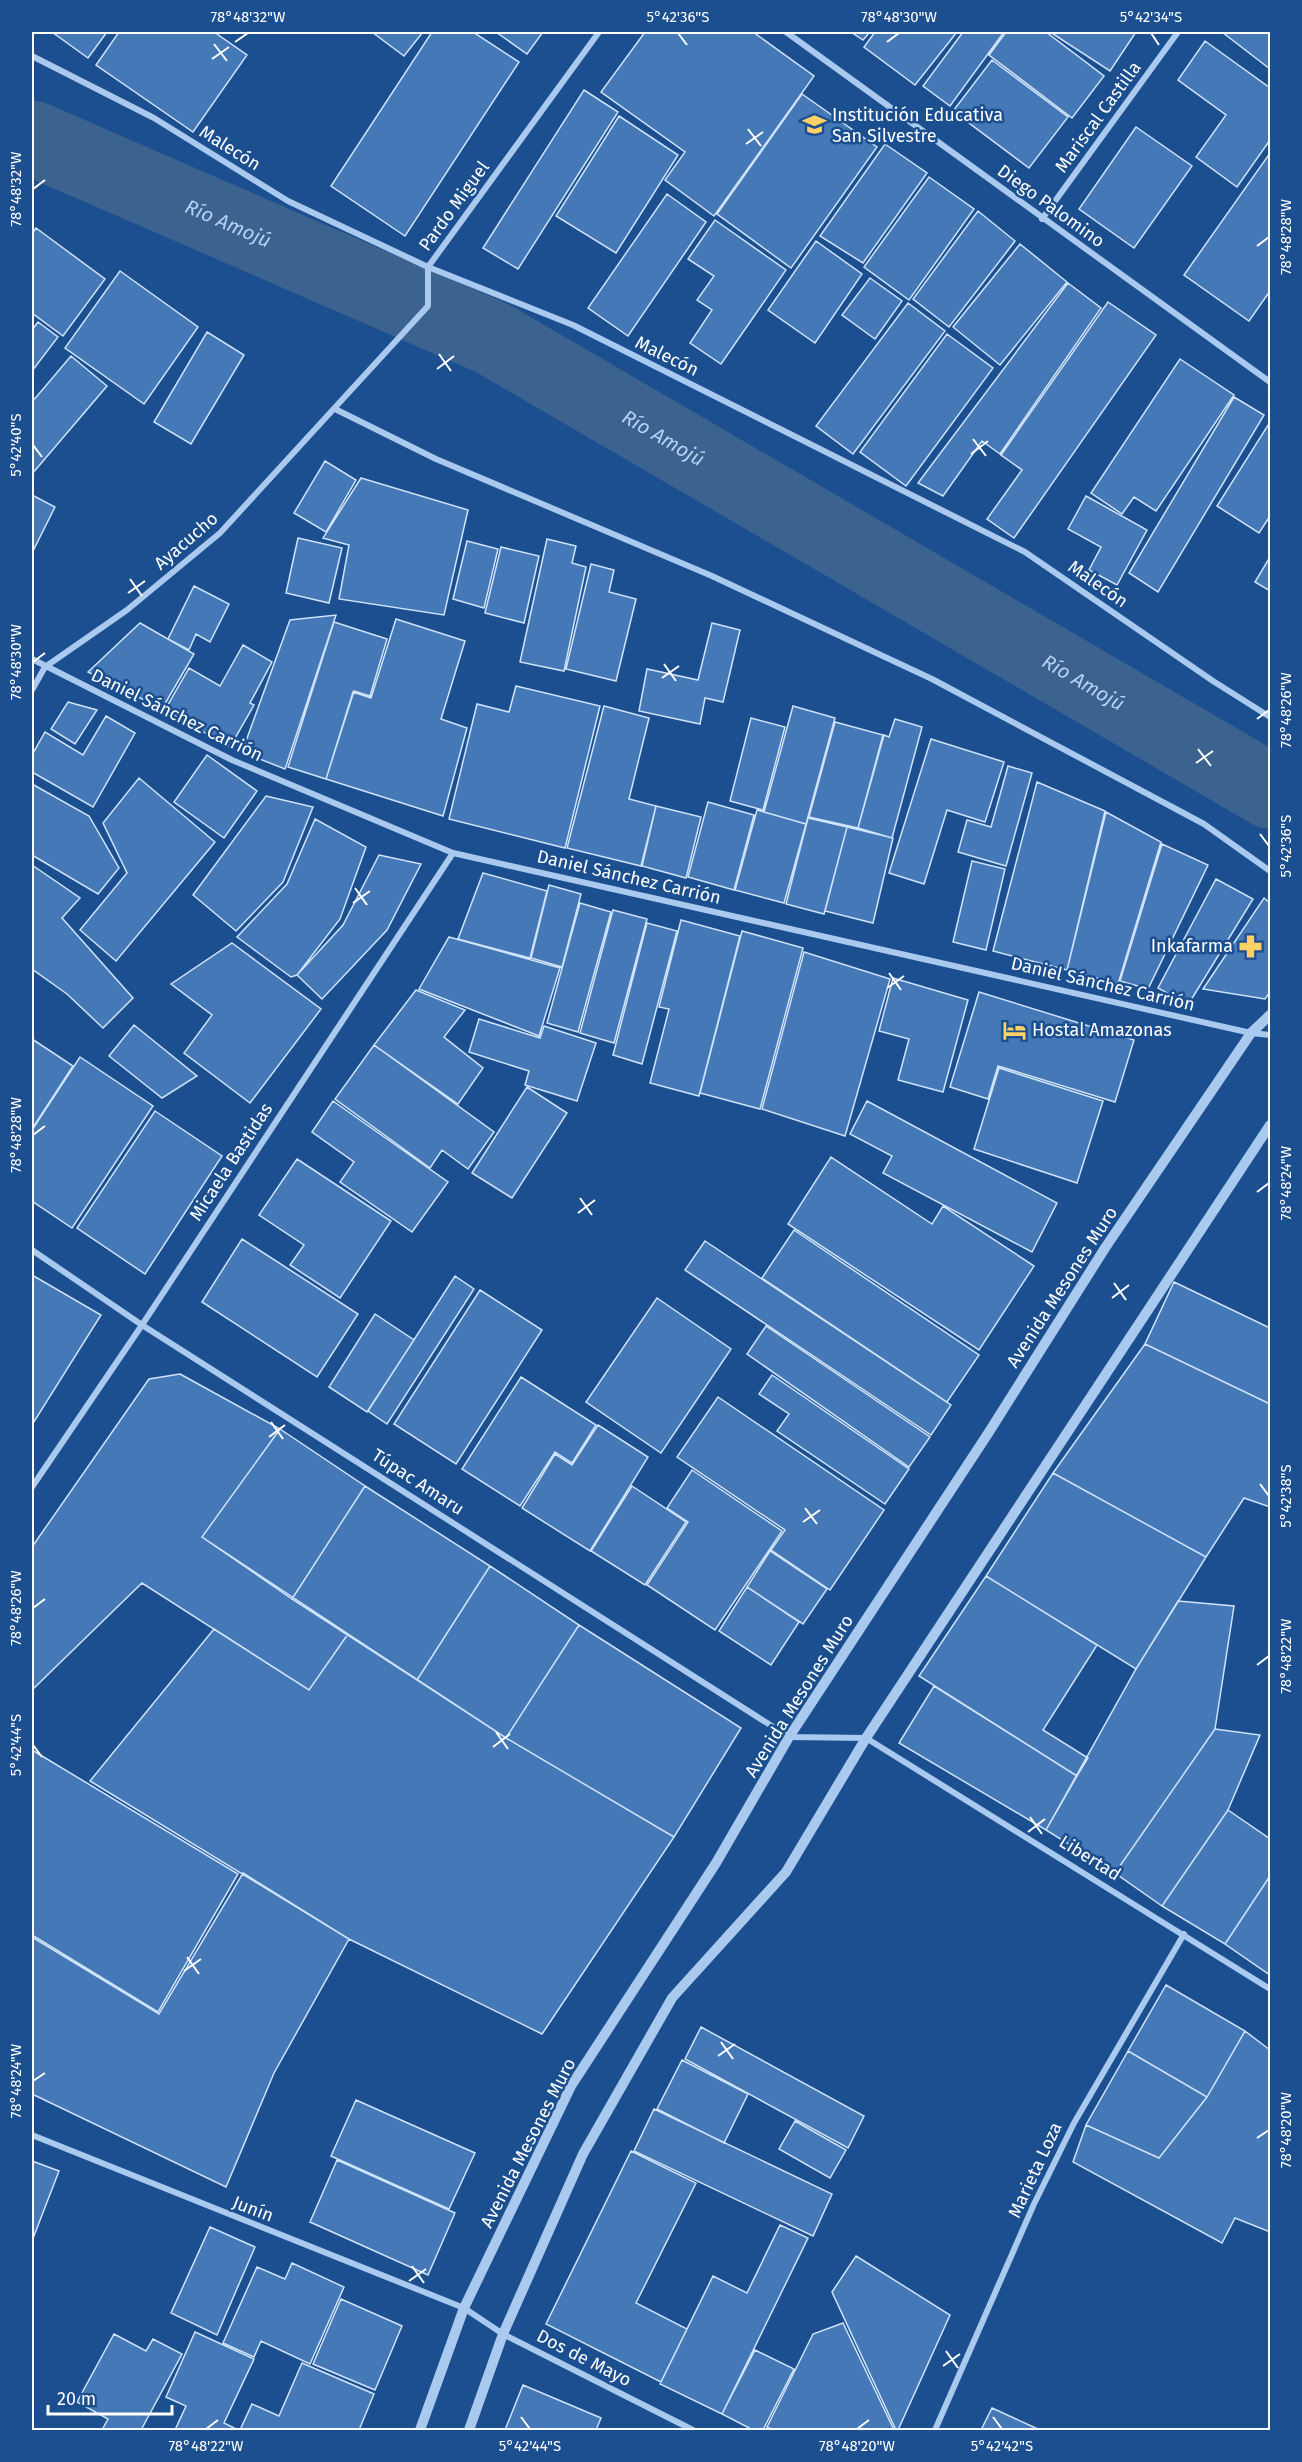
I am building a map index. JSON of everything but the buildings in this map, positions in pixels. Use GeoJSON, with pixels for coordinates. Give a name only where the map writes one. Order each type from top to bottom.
{"type":"FeatureCollection","features":[{"type":"Feature","properties":{"kind":"street","name":"Pardo Miguel"},"geometry":{"type":"LineString","coordinates":[[345,397],[428,306],[428,267],[599,32]]}},
{"type":"Feature","properties":{"kind":"street","name":"Diego Palomino"},"geometry":{"type":"LineString","coordinates":[[786,32],[1270,382]]}},
{"type":"Feature","properties":{"kind":"street","name":"Mariscal Castilla"},"geometry":{"type":"LineString","coordinates":[[1042,219],[1178,32]]}},
{"type":"Feature","properties":{"kind":"street","name":"Malecón"},"geometry":{"type":"LineString","coordinates":[[32,57],[154,118],[288,201],[428,267],[573,326],[1025,552],[1213,681],[1270,717]]}},
{"type":"Feature","properties":{"kind":"street","name":"Ayacucho"},"geometry":{"type":"LineString","coordinates":[[32,690],[45,667],[127,610],[220,533],[345,397]]}},
{"type":"Feature","properties":{"kind":"street"},"geometry":{"type":"LineString","coordinates":[[335,409],[436,459],[712,576],[932,679],[1204,824],[1270,871]]}},
{"type":"Feature","properties":{"kind":"street","name":"Daniel Sánchez Carrión"},"geometry":{"type":"LineString","coordinates":[[32,659],[232,760],[453,853],[1251,1033],[1270,1035]]}},
{"type":"Feature","properties":{"kind":"street","name":"Micaela Bastidas"},"geometry":{"type":"LineString","coordinates":[[32,1487],[453,853]]}},
{"type":"Feature","properties":{"kind":"street","name":"Avenida Mesones Muro"},"geometry":{"type":"LineString","coordinates":[[420,2430],[464,2308],[571,2086],[716,1863],[789,1737],[989,1432],[1104,1248],[1251,1033],[1270,1015]]}},
{"type":"Feature","properties":{"kind":"street"},"geometry":{"type":"LineString","coordinates":[[469,2430],[503,2334],[583,2154],[672,1998],[786,1872],[866,1738],[1270,1125]]}},
{"type":"Feature","properties":{"kind":"street","name":"Túpac Amaru"},"geometry":{"type":"LineString","coordinates":[[32,1250],[142,1324],[789,1737]]}},
{"type":"Feature","properties":{"kind":"street"},"geometry":{"type":"LineString","coordinates":[[789,1737],[866,1738]]}},
{"type":"Feature","properties":{"kind":"street","name":"Libertad"},"geometry":{"type":"LineString","coordinates":[[866,1738],[1270,1989]]}},
{"type":"Feature","properties":{"kind":"street","name":"Marieta Loza"},"geometry":{"type":"LineString","coordinates":[[935,2430],[1034,2204],[1074,2123],[1184,1934]]}},
{"type":"Feature","properties":{"kind":"street","name":"Junín"},"geometry":{"type":"LineString","coordinates":[[32,2135],[464,2308]]}},
{"type":"Feature","properties":{"kind":"street","name":"Dos de Mayo"},"geometry":{"type":"LineString","coordinates":[[464,2308],[503,2334],[693,2430]]}},
{"type":"Feature","properties":{"kind":"waterway","name":"Río Amojú"},"geometry":{"type":"LineString","coordinates":[[32,138],[492,338],[1270,791]]}},
{"type":"Feature","properties":{"kind":"place","name":"Institución Educativa San Silvestre"},"geometry":{"type":"Point","coordinates":[814,125]}},
{"type":"Feature","properties":{"kind":"place","name":"Inkafarma"},"geometry":{"type":"Point","coordinates":[1251,946]}},
{"type":"Feature","properties":{"kind":"place","name":"Hostal Amazonas"},"geometry":{"type":"Point","coordinates":[1014,1030]}}]}
